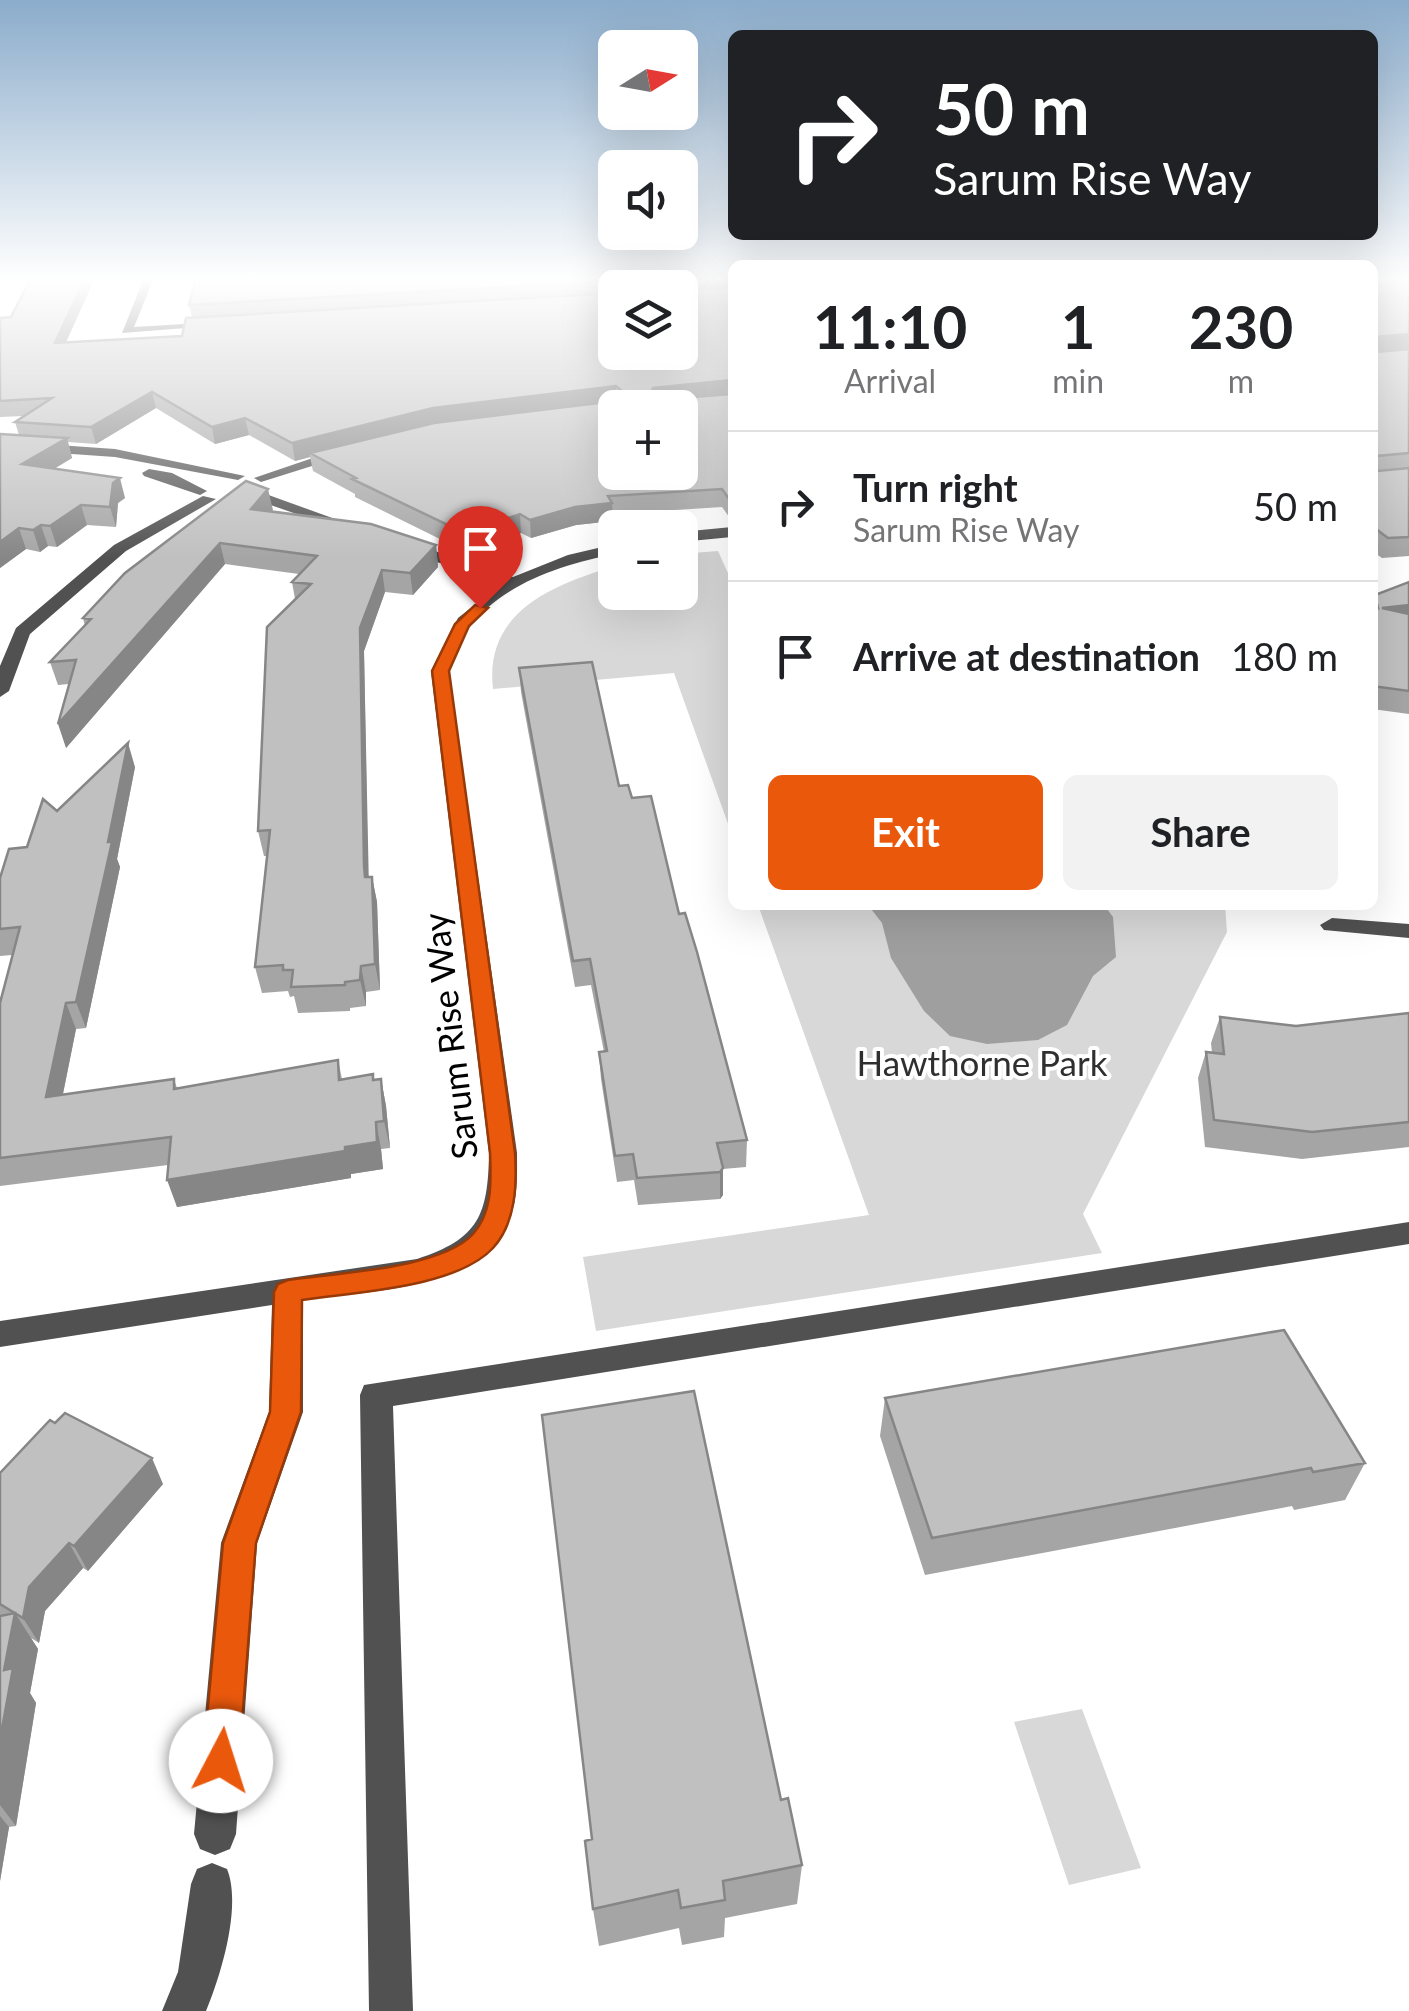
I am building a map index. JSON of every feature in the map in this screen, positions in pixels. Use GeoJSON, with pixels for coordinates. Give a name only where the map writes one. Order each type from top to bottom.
{"type":"FeatureCollection","features":[{"type":"Feature","properties":{"kind":"street"},"geometry":{"type":"LineString","coordinates":[[0,445],[115,453],[261,478],[363,447]]}},
{"type":"Feature","properties":{"kind":"street"},"geometry":{"type":"LineString","coordinates":[[0,459],[167,476],[204,495],[232,502],[258,496],[366,533]]}},
{"type":"Feature","properties":{"kind":"street"},"geometry":{"type":"LineString","coordinates":[[0,691],[22,632],[120,548],[204,495],[208,483],[238,476]]}},
{"type":"Feature","properties":{"kind":"street"},"geometry":{"type":"LineString","coordinates":[[258,496],[269,484],[261,478]]}},
{"type":"Feature","properties":{"kind":"street"},"geometry":{"type":"LineString","coordinates":[[698,535],[728,532]]}},
{"type":"Feature","properties":{"kind":"street"},"geometry":{"type":"LineString","coordinates":[[385,539],[512,582]]}},
{"type":"Feature","properties":{"kind":"street","name":"Sarum Rise Way"},"geometry":{"type":"LineString","coordinates":[[0,1334],[417,1271],[455,1260],[484,1240],[504,1195],[503,1153],[440,671],[462,624],[512,582],[598,552]]}},
{"type":"Feature","properties":{"kind":"street"},"geometry":{"type":"LineString","coordinates":[[1332,925],[1409,931]]}},
{"type":"Feature","properties":{"kind":"street"},"geometry":{"type":"LineString","coordinates":[[392,2011],[376,1395],[1409,1233]]}},
{"type":"Feature","properties":{"kind":"street"},"geometry":{"type":"LineString","coordinates":[[215,1834],[240,1543],[286,1412],[288,1292]]}},
{"type":"Feature","properties":{"kind":"street"},"geometry":{"type":"LineString","coordinates":[[184,2011],[200,1973],[212,1884]]}},
{"type":"Feature","properties":{"kind":"green space"},"geometry":{"type":"Polygon","coordinates":[[[718,551],[728,573],[728,824],[674,673],[493,689],[493,662],[499,640],[511,621],[546,593],[598,572],[598,610],[698,610],[698,553],[718,551]]]}},
{"type":"Feature","properties":{"kind":"green space","name":"Hawthorne Park"},"geometry":{"type":"Polygon","coordinates":[[[760,910],[1225,910],[1227,932],[1083,1214],[1102,1253],[596,1331],[583,1257],[869,1215],[760,910]]]}},
{"type":"Feature","properties":{"kind":"green space"},"geometry":{"type":"Polygon","coordinates":[[[1082,1709],[1141,1868],[1069,1885],[1014,1722],[1082,1709]]]}},
{"type":"Feature","properties":{"kind":"shaded area"},"geometry":{"type":"Polygon","coordinates":[[[872,910],[1108,910],[1113,917],[1116,957],[1093,976],[1067,1025],[1038,1040],[987,1044],[950,1036],[924,1011],[891,958],[882,923],[872,910]]]}},
{"type":"Feature","properties":{"kind":"building"},"geometry":{"type":"Polygon","coordinates":[[[0,372],[728,372],[728,380],[652,390],[621,390],[616,386],[433,408],[292,443],[245,418],[212,427],[152,392],[91,427],[15,422],[52,398],[0,401],[0,372]]]}},
{"type":"Feature","properties":{"kind":"building"},"geometry":{"type":"Polygon","coordinates":[[[1378,372],[1409,372],[1409,453],[1378,456],[1378,372]]]}},
{"type":"Feature","properties":{"kind":"building"},"geometry":{"type":"Polygon","coordinates":[[[728,394],[728,497],[722,489],[608,496],[612,503],[575,507],[530,520],[520,514],[499,521],[472,509],[454,528],[352,479],[356,478],[310,453],[434,423],[598,403],[598,490],[698,490],[698,397],[728,394]]]}},
{"type":"Feature","properties":{"kind":"building"},"geometry":{"type":"Polygon","coordinates":[[[0,434],[67,438],[22,464],[120,478],[113,483],[110,507],[81,505],[50,526],[19,528],[0,542],[0,434]]]}},
{"type":"Feature","properties":{"kind":"building"},"geometry":{"type":"Polygon","coordinates":[[[1409,468],[1409,537],[1388,538],[1378,530],[1378,471],[1409,468]]]}},
{"type":"Feature","properties":{"kind":"building"},"geometry":{"type":"Polygon","coordinates":[[[246,481],[268,489],[251,509],[371,524],[436,545],[410,573],[382,570],[360,628],[364,865],[365,877],[372,877],[375,964],[361,966],[360,980],[345,985],[291,987],[293,970],[283,970],[283,965],[255,967],[270,830],[258,831],[267,627],[311,584],[292,582],[317,556],[220,543],[58,724],[76,660],[50,662],[91,619],[83,618],[125,573],[246,481]]]}},
{"type":"Feature","properties":{"kind":"building"},"geometry":{"type":"Polygon","coordinates":[[[1409,582],[1409,605],[1382,608],[1409,614],[1409,691],[1378,687],[1378,594],[1409,582]]]}},
{"type":"Feature","properties":{"kind":"building"},"geometry":{"type":"Polygon","coordinates":[[[592,662],[619,786],[628,785],[632,798],[651,796],[679,914],[685,913],[697,952],[747,1140],[717,1143],[723,1168],[720,1172],[637,1178],[633,1154],[615,1156],[599,1052],[607,1051],[590,959],[573,961],[519,668],[592,662]]]}},
{"type":"Feature","properties":{"kind":"building"},"geometry":{"type":"Polygon","coordinates":[[[128,743],[108,842],[112,842],[76,1002],[66,1003],[46,1097],[174,1079],[174,1089],[338,1060],[339,1080],[373,1074],[373,1080],[381,1079],[384,1121],[376,1122],[377,1142],[345,1147],[345,1151],[167,1180],[171,1137],[0,1158],[0,1003],[20,927],[0,929],[0,878],[9,849],[27,847],[43,799],[57,811],[128,743]]]}},
{"type":"Feature","properties":{"kind":"building"},"geometry":{"type":"Polygon","coordinates":[[[1409,1013],[1409,1122],[1312,1132],[1214,1120],[1206,1052],[1224,1054],[1220,1017],[1296,1026],[1409,1013]]]}},
{"type":"Feature","properties":{"kind":"building"},"geometry":{"type":"Polygon","coordinates":[[[1284,1330],[1365,1463],[1313,1472],[1311,1468],[932,1538],[885,1398],[1284,1330]]]}},
{"type":"Feature","properties":{"kind":"building"},"geometry":{"type":"Polygon","coordinates":[[[694,1391],[781,1800],[788,1798],[802,1865],[723,1881],[725,1900],[681,1908],[678,1890],[593,1909],[585,1841],[592,1839],[542,1415],[694,1391]]]}},
{"type":"Feature","properties":{"kind":"building"},"geometry":{"type":"Polygon","coordinates":[[[65,1413],[152,1458],[74,1546],[69,1543],[29,1587],[23,1618],[0,1604],[0,1473],[50,1420],[55,1423],[65,1413]]]}},
{"type":"Feature","properties":{"kind":"building"},"geometry":{"type":"Polygon","coordinates":[[[15,1613],[4,1670],[13,1668],[0,1740],[0,1616],[15,1613]]]}},
{"type":"Feature","properties":{"kind":"route"},"geometry":{"type":"LineString","coordinates":[[221,1761],[240,1543],[286,1412],[288,1292],[417,1271],[455,1260],[484,1240],[504,1195],[503,1153],[440,671],[462,624],[480,608]]}}]}
